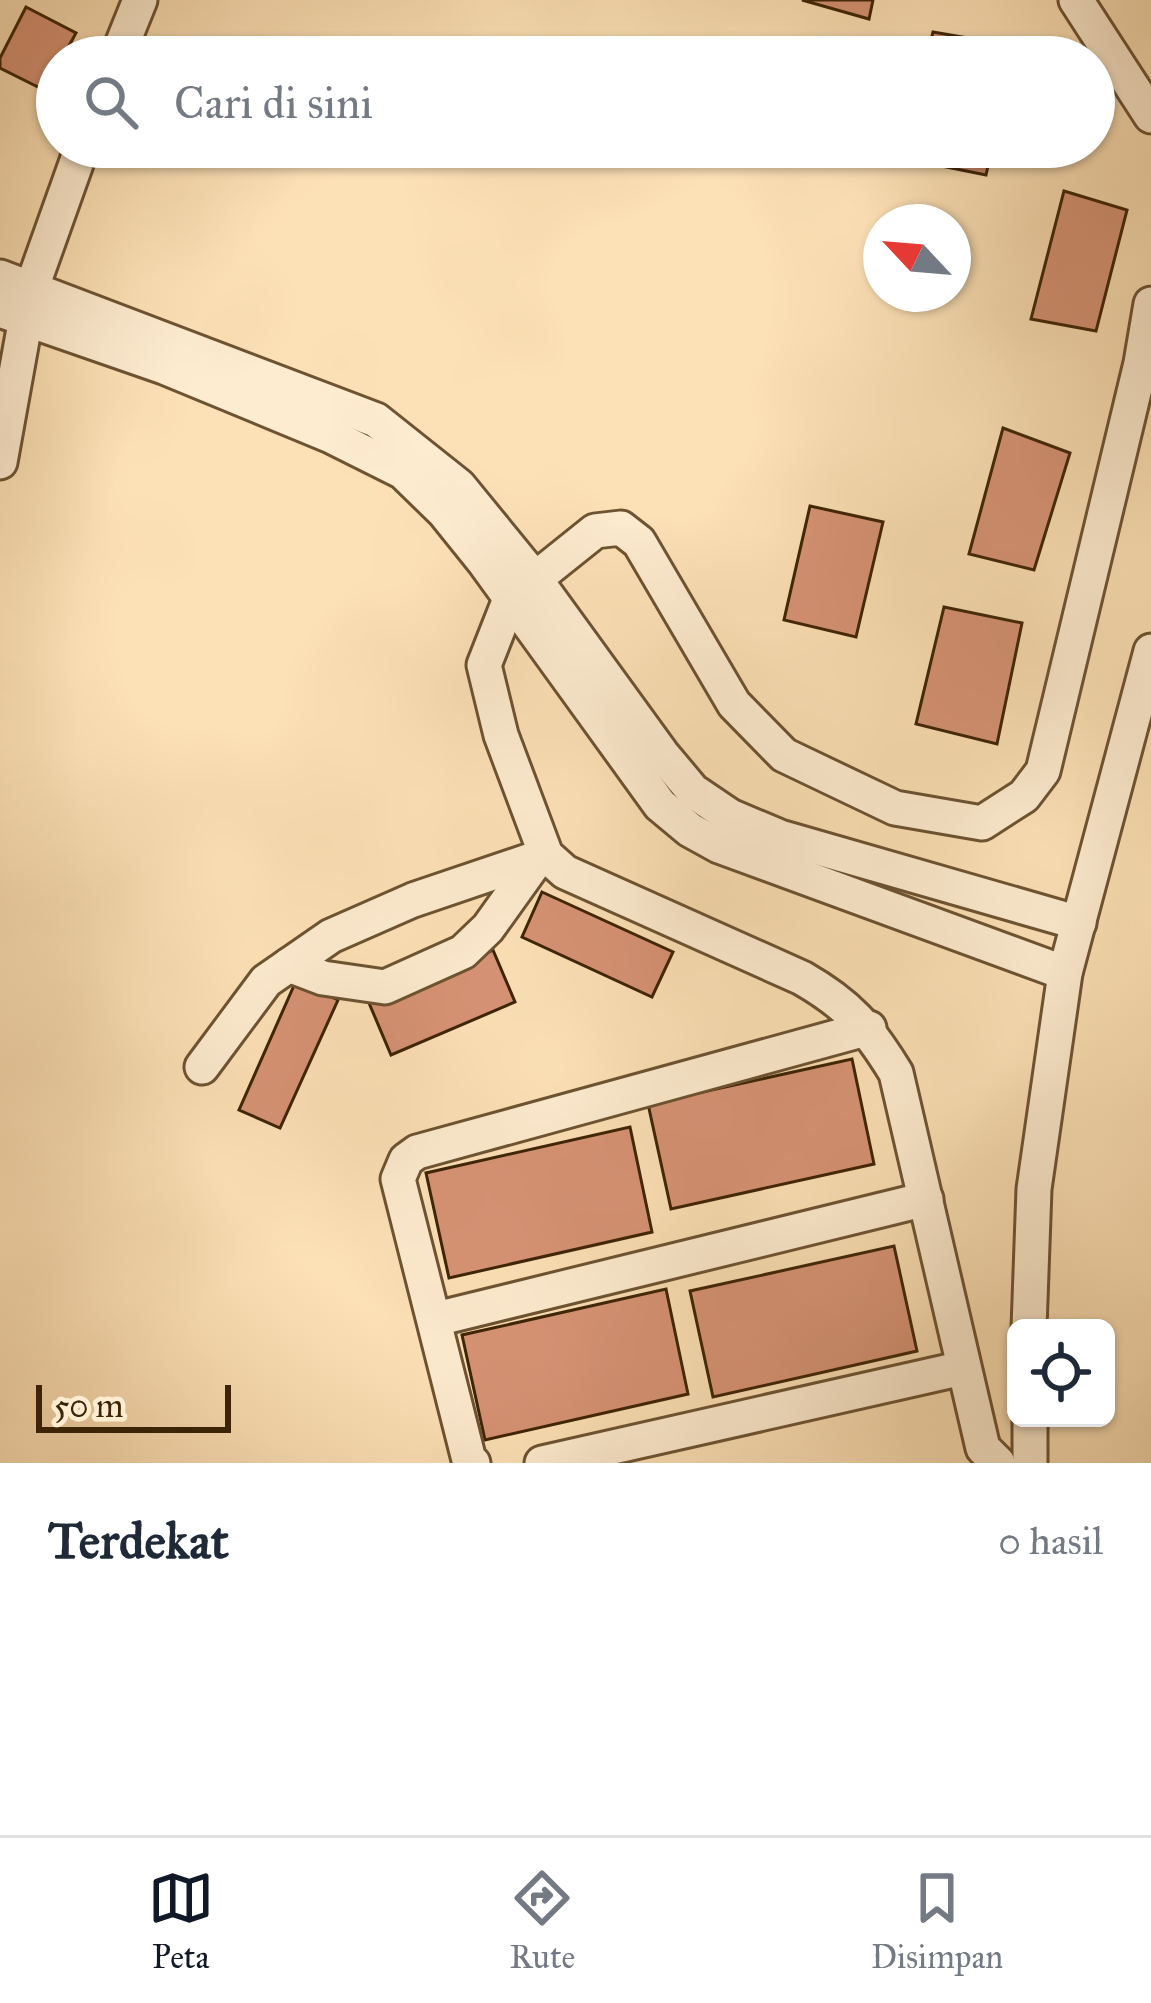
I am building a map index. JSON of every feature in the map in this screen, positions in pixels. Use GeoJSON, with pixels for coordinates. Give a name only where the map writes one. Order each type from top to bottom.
{"type":"FeatureCollection","features":[{"type":"Feature","properties":{"kind":"street"},"geometry":{"type":"LineString","coordinates":[[125,36],[140,0]]}},
{"type":"Feature","properties":{"kind":"street"},"geometry":{"type":"LineString","coordinates":[[1076,0],[1099,36]]}},
{"type":"Feature","properties":{"kind":"street"},"geometry":{"type":"LineString","coordinates":[[1115,60],[1151,116]]}},
{"type":"Feature","properties":{"kind":"street"},"geometry":{"type":"LineString","coordinates":[[0,462],[14,299],[73,168]]}},
{"type":"Feature","properties":{"kind":"street"},"geometry":{"type":"LineString","coordinates":[[14,299],[332,436],[404,472],[523,589],[693,790],[730,815],[780,837],[1079,922]]}},
{"type":"Feature","properties":{"kind":"street"},"geometry":{"type":"LineString","coordinates":[[998,1463],[983,1448],[896,1072],[869,1028],[839,1000],[802,978],[577,879],[541,858],[484,665],[523,589],[595,531],[621,528],[639,542],[734,704],[784,755],[895,808],[982,823],[1024,796],[1043,771],[1142,363],[1151,304]]}},
{"type":"Feature","properties":{"kind":"street"},"geometry":{"type":"LineString","coordinates":[[523,589],[660,805],[690,830],[719,846],[1065,973]]}},
{"type":"Feature","properties":{"kind":"street"},"geometry":{"type":"LineString","coordinates":[[1029,1319],[1034,1189],[1065,973],[1151,651]]}},
{"type":"Feature","properties":{"kind":"street"},"geometry":{"type":"LineString","coordinates":[[289,965],[323,978],[385,987],[463,952],[488,928],[541,858]]}},
{"type":"Feature","properties":{"kind":"street"},"geometry":{"type":"LineString","coordinates":[[202,1067],[266,981],[331,935],[541,858]]}},
{"type":"Feature","properties":{"kind":"street"},"geometry":{"type":"LineString","coordinates":[[473,1463],[398,1179],[406,1160],[417,1152],[869,1028]]}},
{"type":"Feature","properties":{"kind":"street"},"geometry":{"type":"LineString","coordinates":[[436,1319],[926,1199]]}},
{"type":"Feature","properties":{"kind":"street"},"geometry":{"type":"LineString","coordinates":[[542,1463],[963,1368]]}},
{"type":"Feature","properties":{"kind":"street"},"geometry":{"type":"LineString","coordinates":[[1030,1427],[1030,1463]]}},
{"type":"Feature","properties":{"kind":"building"},"geometry":{"type":"Polygon","coordinates":[[[802,0],[873,0],[869,19],[802,0]]]}},
{"type":"Feature","properties":{"kind":"building"},"geometry":{"type":"Polygon","coordinates":[[[26,7],[76,33],[36,36],[36,86],[0,68],[0,58],[26,7]]]}},
{"type":"Feature","properties":{"kind":"building"},"geometry":{"type":"Polygon","coordinates":[[[951,168],[988,168],[986,175],[951,168]]]}},
{"type":"Feature","properties":{"kind":"building"},"geometry":{"type":"Polygon","coordinates":[[[1064,191],[1127,210],[1096,331],[1031,319],[1064,191]]]}},
{"type":"Feature","properties":{"kind":"building"},"geometry":{"type":"Polygon","coordinates":[[[1003,428],[1070,453],[1034,570],[969,554],[1003,428]]]}},
{"type":"Feature","properties":{"kind":"building"},"geometry":{"type":"Polygon","coordinates":[[[810,506],[883,522],[856,637],[784,620],[810,506]]]}},
{"type":"Feature","properties":{"kind":"building"},"geometry":{"type":"Polygon","coordinates":[[[944,607],[1022,623],[997,744],[916,724],[944,607]]]}},
{"type":"Feature","properties":{"kind":"building"},"geometry":{"type":"Polygon","coordinates":[[[542,892],[673,952],[652,997],[522,937],[542,892]]]}},
{"type":"Feature","properties":{"kind":"building"},"geometry":{"type":"Polygon","coordinates":[[[493,950],[515,1002],[391,1055],[369,1003],[493,950]]]}},
{"type":"Feature","properties":{"kind":"building"},"geometry":{"type":"Polygon","coordinates":[[[296,981],[338,1000],[280,1128],[239,1110],[296,981]]]}},
{"type":"Feature","properties":{"kind":"building"},"geometry":{"type":"Polygon","coordinates":[[[852,1059],[874,1164],[671,1209],[648,1104],[852,1059]]]}},
{"type":"Feature","properties":{"kind":"building"},"geometry":{"type":"Polygon","coordinates":[[[630,1127],[652,1232],[449,1278],[426,1173],[630,1127]]]}},
{"type":"Feature","properties":{"kind":"building"},"geometry":{"type":"Polygon","coordinates":[[[894,1246],[917,1351],[713,1397],[690,1291],[894,1246]]]}},
{"type":"Feature","properties":{"kind":"building"},"geometry":{"type":"Polygon","coordinates":[[[666,1289],[688,1394],[485,1440],[462,1335],[666,1289]]]}}]}
